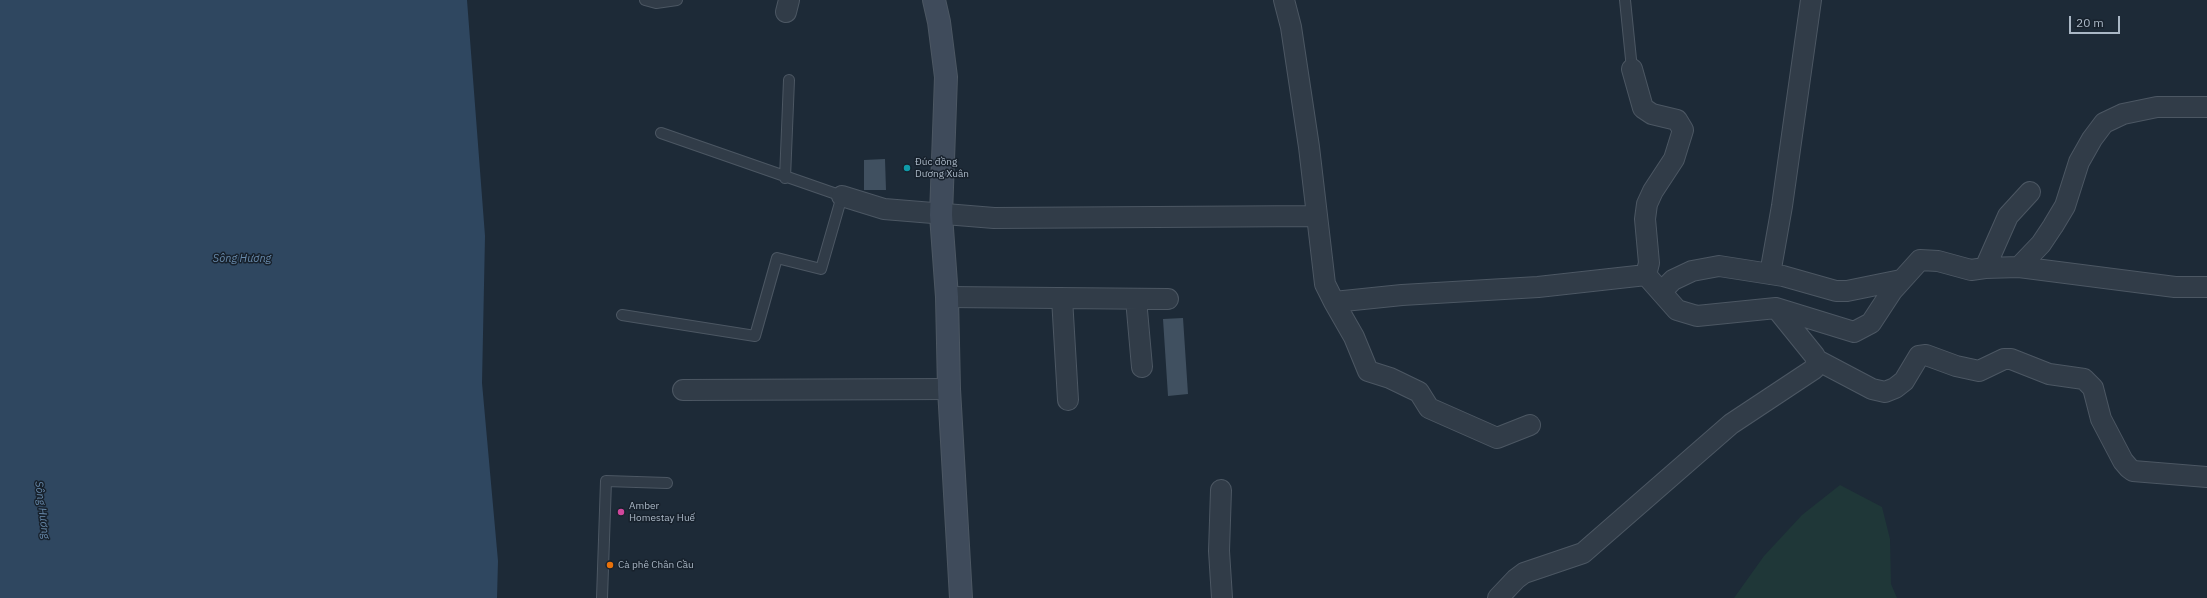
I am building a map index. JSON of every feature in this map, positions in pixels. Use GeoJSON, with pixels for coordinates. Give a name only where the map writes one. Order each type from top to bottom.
{"type":"FeatureCollection","features":[{"type":"Feature","properties":{"kind":"street"},"geometry":{"type":"LineString","coordinates":[[934,0],[940,22],[946,77],[941,215],[947,297],[949,389],[961,598]]}},
{"type":"Feature","properties":{"kind":"street"},"geometry":{"type":"LineString","coordinates":[[1284,0],[1292,27],[1317,216],[1324,284],[1354,337],[1368,371],[1390,378],[1419,392],[1429,408],[1497,438],[1530,426]]}},
{"type":"Feature","properties":{"kind":"street"},"geometry":{"type":"LineString","coordinates":[[1770,274],[1782,206],[1811,0]]}},
{"type":"Feature","properties":{"kind":"street"},"geometry":{"type":"LineString","coordinates":[[1632,69],[1643,108],[1652,114],[1677,120],[1683,130],[1674,159],[1653,191],[1647,204],[1645,219],[1649,263],[1646,275]]}},
{"type":"Feature","properties":{"kind":"street"},"geometry":{"type":"LineString","coordinates":[[2019,267],[2041,244],[2065,206],[2079,162],[2092,139],[2104,123],[2123,114],[2157,107],[2207,107]]}},
{"type":"Feature","properties":{"kind":"street"},"geometry":{"type":"LineString","coordinates":[[1985,268],[2008,216],[2030,192]]}},
{"type":"Feature","properties":{"kind":"street"},"geometry":{"type":"LineString","coordinates":[[842,196],[884,210],[994,218],[1317,216]]}},
{"type":"Feature","properties":{"kind":"street"},"geometry":{"type":"LineString","coordinates":[[1646,275],[1677,310],[1696,316],[1776,308],[1854,332],[1871,323],[1901,280],[1920,260],[1938,260],[1971,270],[2019,267],[2175,287],[2207,287]]}},
{"type":"Feature","properties":{"kind":"street"},"geometry":{"type":"LineString","coordinates":[[1661,292],[1673,280],[1692,271],[1719,266],[1770,274],[1821,288],[1847,291],[1901,280]]}},
{"type":"Feature","properties":{"kind":"street"},"geometry":{"type":"LineString","coordinates":[[1334,302],[1402,295],[1538,287],[1646,275]]}},
{"type":"Feature","properties":{"kind":"street"},"geometry":{"type":"LineString","coordinates":[[947,297],[1168,299]]}},
{"type":"Feature","properties":{"kind":"street"},"geometry":{"type":"LineString","coordinates":[[1062,298],[1068,400]]}},
{"type":"Feature","properties":{"kind":"street"},"geometry":{"type":"LineString","coordinates":[[1136,299],[1142,367]]}},
{"type":"Feature","properties":{"kind":"street"},"geometry":{"type":"LineString","coordinates":[[1776,308],[1817,360],[1872,389],[1885,392],[1894,388],[1904,381],[1919,356],[1926,355],[1956,366],[1980,371],[2004,359],[2011,359],[2049,374],[2084,380],[2093,388],[2102,419],[2123,461],[2129,468],[2133,471],[2207,477]]}},
{"type":"Feature","properties":{"kind":"street"},"geometry":{"type":"LineString","coordinates":[[1498,598],[1516,578],[1524,573],[1583,553],[1731,424],[1812,372],[1817,360]]}},
{"type":"Feature","properties":{"kind":"street"},"geometry":{"type":"LineString","coordinates":[[683,390],[949,389]]}},
{"type":"Feature","properties":{"kind":"street"},"geometry":{"type":"LineString","coordinates":[[1220,490],[1219,551],[1222,598]]}},
{"type":"Feature","properties":{"kind":"lane"},"geometry":{"type":"LineString","coordinates":[[645,0],[656,3],[677,0]]}},
{"type":"Feature","properties":{"kind":"lane"},"geometry":{"type":"LineString","coordinates":[[1625,0],[1632,69]]}},
{"type":"Feature","properties":{"kind":"lane"},"geometry":{"type":"LineString","coordinates":[[785,178],[789,80]]}},
{"type":"Feature","properties":{"kind":"lane"},"geometry":{"type":"LineString","coordinates":[[622,315],[755,336],[777,258],[821,269],[842,196],[785,178],[662,133]]}},
{"type":"Feature","properties":{"kind":"lane"},"geometry":{"type":"LineString","coordinates":[[602,598],[606,481],[667,483]]}},
{"type":"Feature","properties":{"kind":"green space"},"geometry":{"type":"Polygon","coordinates":[[[1840,485],[1882,507],[1890,539],[1891,584],[1897,598],[1734,598],[1764,556],[1802,515],[1840,485]]]}},
{"type":"Feature","properties":{"kind":"water","name":"Sông Hương"},"geometry":{"type":"Polygon","coordinates":[[[0,0],[467,0],[485,236],[482,383],[498,561],[497,598],[0,598],[0,0]]]}},
{"type":"Feature","properties":{"kind":"building"},"geometry":{"type":"Polygon","coordinates":[[[885,159],[886,190],[864,190],[864,160],[885,159]]]}},
{"type":"Feature","properties":{"kind":"building"},"geometry":{"type":"Polygon","coordinates":[[[1183,318],[1188,394],[1168,396],[1163,319],[1183,318]]]}},
{"type":"Feature","properties":{"kind":"place","name":"Đúc đồng Dương Xuân"},"geometry":{"type":"Point","coordinates":[907,168]}},
{"type":"Feature","properties":{"kind":"place","name":"Amber Homestay Huế"},"geometry":{"type":"Point","coordinates":[621,512]}},
{"type":"Feature","properties":{"kind":"place","name":"Cà phê Chân Cầu"},"geometry":{"type":"Point","coordinates":[610,565]}}]}
